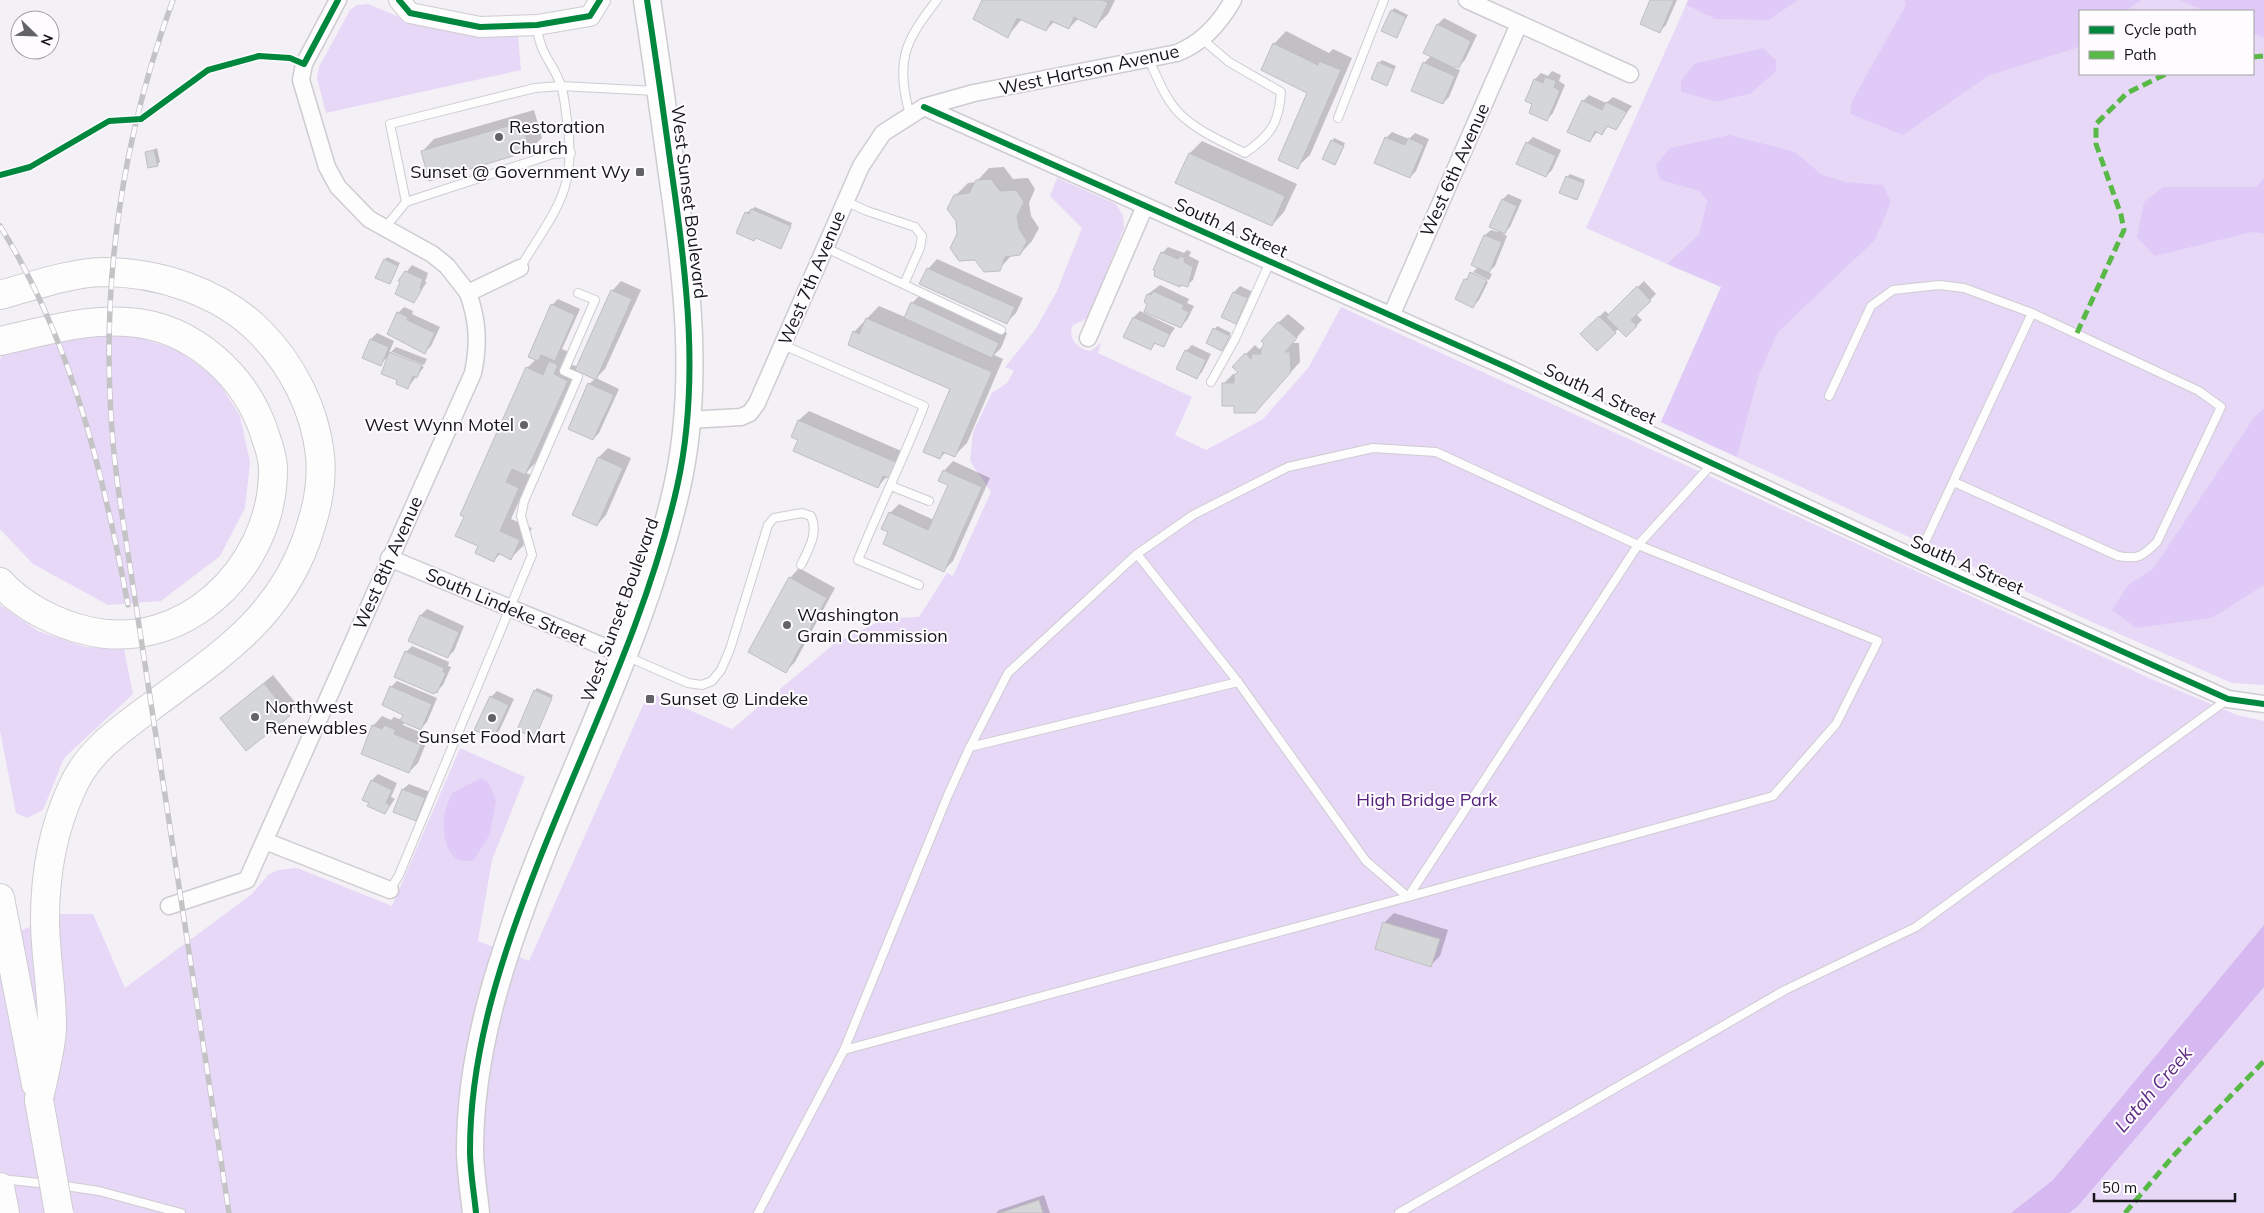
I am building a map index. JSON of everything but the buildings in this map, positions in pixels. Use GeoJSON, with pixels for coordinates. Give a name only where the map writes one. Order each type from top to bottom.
{"type":"FeatureCollection","features":[{"type":"Feature","properties":{"kind":"highway"},"geometry":{"type":"LineString","coordinates":[[0,295],[74,276],[102,272],[132,274],[162,280],[210,297],[238,314],[259,331],[284,360],[299,386],[310,414],[318,441],[322,472],[320,497],[300,558],[286,584],[267,612],[240,640],[111,736],[90,759],[73,784],[59,817],[48,863],[45,920],[52,1027],[39,1100]]}},
{"type":"Feature","properties":{"kind":"highway"},"geometry":{"type":"LineString","coordinates":[[0,341],[95,322],[136,323],[173,333],[211,356],[230,371],[243,388],[262,424],[274,474],[265,522],[250,554],[236,576],[214,600],[167,627],[141,634],[102,634],[78,629],[51,618],[22,600],[0,582]]}},
{"type":"Feature","properties":{"kind":"highway"},"geometry":{"type":"LineString","coordinates":[[0,898],[39,1100],[58,1213]]}},
{"type":"Feature","properties":{"kind":"highway"},"geometry":{"type":"LineString","coordinates":[[0,1187],[5,1213]]}},
{"type":"Feature","properties":{"kind":"main road","name":"West Sunset Boulevard"},"geometry":{"type":"LineString","coordinates":[[476,1213],[470,1152],[472,1107],[482,1038],[502,957],[566,792],[624,655],[662,549],[678,485],[688,420],[689,334],[684,251],[647,0]]}},
{"type":"Feature","properties":{"kind":"street"},"geometry":{"type":"LineString","coordinates":[[338,0],[304,64],[302,86],[327,168],[338,187],[352,203],[384,229],[432,254],[446,266],[468,293],[520,268]]}},
{"type":"Feature","properties":{"kind":"street"},"geometry":{"type":"LineString","coordinates":[[399,0],[410,13],[480,27],[537,25],[590,16],[600,0]]}},
{"type":"Feature","properties":{"kind":"street","name":"West Hartson Avenue"},"geometry":{"type":"LineString","coordinates":[[917,111],[974,93],[1177,53],[1202,39],[1215,26],[1233,0]]}},
{"type":"Feature","properties":{"kind":"street"},"geometry":{"type":"LineString","coordinates":[[1467,0],[1630,74]]}},
{"type":"Feature","properties":{"kind":"street","name":"West 6th Avenue"},"geometry":{"type":"LineString","coordinates":[[1391,316],[1519,24]]}},
{"type":"Feature","properties":{"kind":"street","name":"West 7th Avenue"},"geometry":{"type":"LineString","coordinates":[[688,420],[741,417],[750,413],[758,403],[824,247],[861,166],[883,132],[917,111]]}},
{"type":"Feature","properties":{"kind":"street","name":"South A Street"},"geometry":{"type":"LineString","coordinates":[[917,111],[1145,206],[1391,316],[1713,462],[1917,559],[2228,699],[2264,704]]}},
{"type":"Feature","properties":{"kind":"street"},"geometry":{"type":"LineString","coordinates":[[1088,338],[1145,206]]}},
{"type":"Feature","properties":{"kind":"street","name":"West 8th Avenue"},"geometry":{"type":"LineString","coordinates":[[169,906],[247,880],[473,373],[478,335],[475,314],[468,293]]}},
{"type":"Feature","properties":{"kind":"street","name":"South Lindeke Street"},"geometry":{"type":"LineString","coordinates":[[389,558],[624,655]]}},
{"type":"Feature","properties":{"kind":"street"},"geometry":{"type":"LineString","coordinates":[[265,840],[390,890]]}},
{"type":"Feature","properties":{"kind":"lane"},"geometry":{"type":"LineString","coordinates":[[917,111],[905,96],[903,65],[907,44],[937,0]]}},
{"type":"Feature","properties":{"kind":"lane"},"geometry":{"type":"LineString","coordinates":[[1338,118],[1384,0]]}},
{"type":"Feature","properties":{"kind":"lane"},"geometry":{"type":"LineString","coordinates":[[520,268],[560,203],[568,181],[571,153],[561,86],[545,57],[537,25]]}},
{"type":"Feature","properties":{"kind":"lane"},"geometry":{"type":"LineString","coordinates":[[1149,60],[1179,113],[1207,134],[1246,153],[1261,142],[1279,116],[1281,92],[1229,62],[1202,39]]}},
{"type":"Feature","properties":{"kind":"lane"},"geometry":{"type":"LineString","coordinates":[[406,202],[390,124],[535,88],[561,86],[660,91]]}},
{"type":"Feature","properties":{"kind":"lane"},"geometry":{"type":"LineString","coordinates":[[384,229],[406,202],[553,154],[571,153]]}},
{"type":"Feature","properties":{"kind":"lane"},"geometry":{"type":"LineString","coordinates":[[845,201],[915,228],[922,236],[920,248],[904,284]]}},
{"type":"Feature","properties":{"kind":"lane"},"geometry":{"type":"LineString","coordinates":[[824,247],[1001,330]]}},
{"type":"Feature","properties":{"kind":"lane"},"geometry":{"type":"LineString","coordinates":[[1211,382],[1235,339],[1270,262]]}},
{"type":"Feature","properties":{"kind":"lane"},"geometry":{"type":"LineString","coordinates":[[1829,396],[1871,306],[1893,290],[1940,285],[1964,288],[2032,313],[2199,391],[2221,407],[2157,542],[2146,553],[2134,559],[2118,556],[1954,482]]}},
{"type":"Feature","properties":{"kind":"lane"},"geometry":{"type":"LineString","coordinates":[[390,890],[399,875],[532,555],[521,516],[524,501],[578,377],[564,371],[595,300],[578,293]]}},
{"type":"Feature","properties":{"kind":"lane"},"geometry":{"type":"LineString","coordinates":[[1917,559],[2032,313]]}},
{"type":"Feature","properties":{"kind":"lane"},"geometry":{"type":"LineString","coordinates":[[783,345],[924,406],[858,560],[920,585]]}},
{"type":"Feature","properties":{"kind":"lane"},"geometry":{"type":"LineString","coordinates":[[758,1213],[844,1050],[970,747],[1008,674],[1138,554],[1193,515],[1288,467],[1373,448],[1436,452],[1638,546],[1878,641],[1836,724],[1773,796],[844,1050]]}},
{"type":"Feature","properties":{"kind":"lane"},"geometry":{"type":"LineString","coordinates":[[1408,897],[1638,546],[1713,462]]}},
{"type":"Feature","properties":{"kind":"lane"},"geometry":{"type":"LineString","coordinates":[[891,486],[929,501]]}},
{"type":"Feature","properties":{"kind":"lane"},"geometry":{"type":"LineString","coordinates":[[624,655],[688,683],[702,685],[712,681],[721,670],[730,649],[768,525],[774,518],[802,513],[811,516],[815,524],[814,534],[801,565]]}},
{"type":"Feature","properties":{"kind":"lane"},"geometry":{"type":"LineString","coordinates":[[1138,554],[1238,682],[1366,862],[1408,897]]}},
{"type":"Feature","properties":{"kind":"lane"},"geometry":{"type":"LineString","coordinates":[[970,747],[1238,682]]}},
{"type":"Feature","properties":{"kind":"lane"},"geometry":{"type":"LineString","coordinates":[[1399,1213],[1785,990],[1916,927],[2228,699]]}},
{"type":"Feature","properties":{"kind":"lane"},"geometry":{"type":"LineString","coordinates":[[0,1178],[99,1191],[181,1213]]}},
{"type":"Feature","properties":{"kind":"green space"},"geometry":{"type":"Polygon","coordinates":[[[1798,0],[1904,0],[1907,5],[1913,0],[2264,0],[2264,685],[2232,683],[2092,622],[1661,422],[1783,149],[1660,180],[1699,191],[1707,201],[1699,234],[1667,264],[1586,228],[1686,5],[1715,19],[1798,0]],[[1763,48],[1695,63],[1681,80],[1681,92],[1716,102],[1750,94],[1763,48]]]}},
{"type":"Feature","properties":{"kind":"green space"},"geometry":{"type":"Polygon","coordinates":[[[368,4],[402,18],[467,34],[518,36],[521,70],[326,113],[317,78],[319,67],[350,10],[357,5],[368,4]]]}},
{"type":"Feature","properties":{"kind":"green space","name":"High Bridge Park"},"geometry":{"type":"Polygon","coordinates":[[[1057,178],[1116,204],[1123,216],[1124,228],[1103,280],[1104,293],[1094,315],[1073,325],[1071,335],[1073,339],[1078,346],[1091,351],[1101,343],[1098,353],[1192,397],[1175,435],[1206,450],[1263,419],[1309,367],[1341,307],[2147,677],[2237,715],[2264,721],[2264,1213],[0,1213],[0,939],[62,914],[93,914],[125,988],[252,894],[269,874],[279,870],[297,868],[392,906],[460,748],[525,777],[492,860],[478,941],[529,961],[649,692],[732,729],[834,644],[886,618],[919,617],[947,573],[953,576],[991,492],[970,461],[973,432],[992,393],[1007,383],[1014,371],[1005,367],[1035,330],[1057,291],[1082,228],[1050,196],[1057,178]]]}},
{"type":"Feature","properties":{"kind":"green space"},"geometry":{"type":"Polygon","coordinates":[[[85,334],[134,336],[177,350],[216,378],[240,416],[250,462],[245,508],[220,556],[161,601],[108,605],[33,564],[0,529],[0,360],[2,354],[85,334]]]}},
{"type":"Feature","properties":{"kind":"green space"},"geometry":{"type":"Polygon","coordinates":[[[0,605],[38,631],[85,647],[124,649],[133,694],[64,758],[43,810],[27,818],[16,813],[0,731],[0,605]]]}},
{"type":"Feature","properties":{"kind":"shaded area"},"geometry":{"type":"Polygon","coordinates":[[[1688,0],[1798,0],[1769,20],[1715,19],[1686,5],[1688,0]]]}},
{"type":"Feature","properties":{"kind":"shaded area"},"geometry":{"type":"Polygon","coordinates":[[[1904,0],[2141,0],[2127,10],[2079,10],[2079,46],[2076,48],[1988,76],[1903,135],[1850,114],[1852,101],[1906,5],[1904,0]]]}},
{"type":"Feature","properties":{"kind":"shaded area"},"geometry":{"type":"Polygon","coordinates":[[[2180,0],[2264,0],[2264,38],[2254,33],[2254,10],[2203,10],[2180,0]]]}},
{"type":"Feature","properties":{"kind":"shaded area"},"geometry":{"type":"Polygon","coordinates":[[[1763,48],[1776,60],[1776,71],[1750,94],[1716,102],[1681,92],[1681,80],[1695,63],[1763,48]]]}},
{"type":"Feature","properties":{"kind":"shaded area"},"geometry":{"type":"Polygon","coordinates":[[[1730,135],[1795,152],[1821,174],[1845,182],[1883,185],[1891,202],[1875,240],[1778,332],[1758,377],[1737,457],[1661,422],[1721,287],[1667,264],[1699,234],[1707,201],[1699,191],[1660,180],[1656,165],[1670,148],[1730,135]]]}},
{"type":"Feature","properties":{"kind":"shaded area"},"geometry":{"type":"Polygon","coordinates":[[[2264,178],[2264,234],[2252,232],[2155,256],[2137,237],[2144,202],[2163,187],[2256,187],[2264,178]]]}},
{"type":"Feature","properties":{"kind":"shaded area"},"geometry":{"type":"Polygon","coordinates":[[[2264,409],[2264,585],[2212,618],[2136,628],[2112,610],[2128,585],[2153,569],[2255,416],[2264,409]]]}},
{"type":"Feature","properties":{"kind":"shaded area"},"geometry":{"type":"Polygon","coordinates":[[[481,778],[488,782],[496,800],[490,834],[474,860],[465,861],[453,855],[446,843],[445,812],[452,793],[481,778]]]}},
{"type":"Feature","properties":{"kind":"water","name":"Latah Creek"},"geometry":{"type":"Polygon","coordinates":[[[2264,925],[2264,987],[2078,1206],[2069,1213],[2011,1213],[2053,1180],[2264,925]]]}},
{"type":"Feature","properties":{"kind":"railway"},"geometry":{"type":"LineString","coordinates":[[173,0],[153,59],[137,119],[124,180],[115,241],[110,302],[109,364],[118,488],[229,1213]]}},
{"type":"Feature","properties":{"kind":"railway"},"geometry":{"type":"LineString","coordinates":[[0,226],[25,270],[47,315],[82,409],[108,506],[128,605]]}},
{"type":"Feature","properties":{"kind":"marked path"},"geometry":{"type":"LineString","coordinates":[[2254,57],[2264,56]]}},
{"type":"Feature","properties":{"kind":"marked path"},"geometry":{"type":"LineString","coordinates":[[2077,333],[2124,230],[2121,215],[2096,144],[2096,124],[2127,93],[2164,75]]}},
{"type":"Feature","properties":{"kind":"marked path"},"geometry":{"type":"LineString","coordinates":[[2125,1213],[2175,1154],[2264,1061]]}},
{"type":"Feature","properties":{"kind":"cycle path"},"geometry":{"type":"LineString","coordinates":[[0,175],[30,167],[109,121],[141,119],[208,70],[259,56],[290,58],[304,64],[338,0]]}},
{"type":"Feature","properties":{"kind":"cycle path"},"geometry":{"type":"LineString","coordinates":[[399,0],[410,13],[480,27],[537,25],[590,16],[600,0]]}},
{"type":"Feature","properties":{"kind":"cycle path"},"geometry":{"type":"LineString","coordinates":[[476,1213],[470,1158],[471,1112],[482,1038],[491,1001],[526,893],[634,629],[665,535],[684,448],[688,410],[689,370],[686,291],[647,0]]}},
{"type":"Feature","properties":{"kind":"cycle path"},"geometry":{"type":"LineString","coordinates":[[924,107],[1506,367],[1917,559],[2228,699],[2264,704]]}},
{"type":"Feature","properties":{"kind":"place","name":"Restoration Church"},"geometry":{"type":"Point","coordinates":[499,137]}},
{"type":"Feature","properties":{"kind":"place","name":"Sunset @ Government Wy"},"geometry":{"type":"Point","coordinates":[640,172]}},
{"type":"Feature","properties":{"kind":"place","name":"West Wynn Motel"},"geometry":{"type":"Point","coordinates":[524,425]}},
{"type":"Feature","properties":{"kind":"place","name":"Washington Grain Commission"},"geometry":{"type":"Point","coordinates":[787,625]}},
{"type":"Feature","properties":{"kind":"place","name":"Sunset @ Lindeke"},"geometry":{"type":"Point","coordinates":[650,699]}},
{"type":"Feature","properties":{"kind":"place","name":"Northwest Renewables"},"geometry":{"type":"Point","coordinates":[255,717]}},
{"type":"Feature","properties":{"kind":"place","name":"Sunset Food Mart"},"geometry":{"type":"Point","coordinates":[492,718]}}]}
